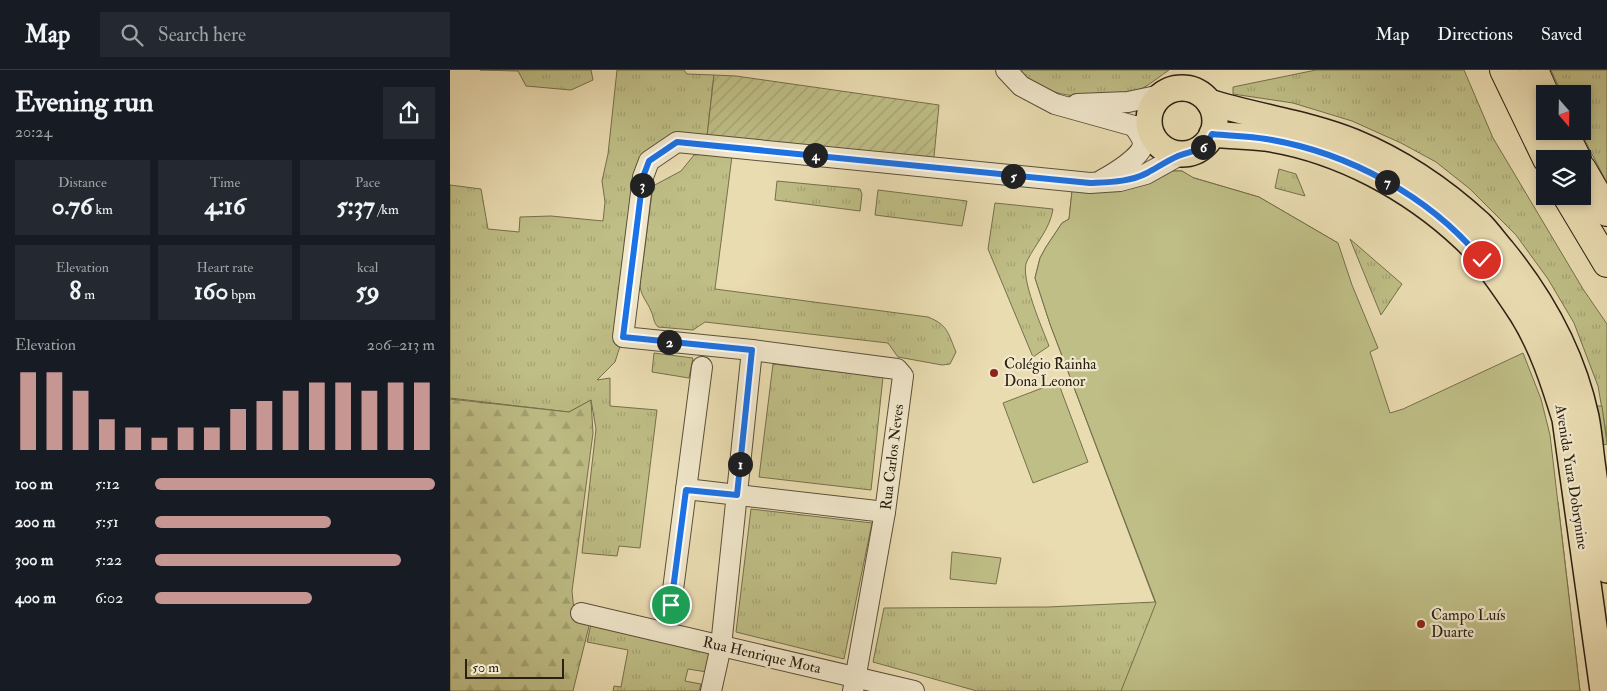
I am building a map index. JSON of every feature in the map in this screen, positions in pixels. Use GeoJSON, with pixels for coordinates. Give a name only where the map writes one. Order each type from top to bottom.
{"type":"FeatureCollection","features":[{"type":"Feature","properties":{"kind":"highway"},"geometry":{"type":"LineString","coordinates":[[1504,70],[1543,150]]}},
{"type":"Feature","properties":{"kind":"highway"},"geometry":{"type":"LineString","coordinates":[[1534,70],[1541,85]]}},
{"type":"Feature","properties":{"kind":"highway"},"geometry":{"type":"LineString","coordinates":[[1591,184],[1607,212]]}},
{"type":"Feature","properties":{"kind":"highway"},"geometry":{"type":"LineString","coordinates":[[1572,205],[1607,263]]}},
{"type":"Feature","properties":{"kind":"main road"},"geometry":{"type":"LineString","coordinates":[[1179,70],[1163,94],[1155,102],[1141,126],[1159,146],[1169,152],[1180,155],[1197,151],[1204,146],[1212,134],[1215,118],[1206,99],[1197,70]]}},
{"type":"Feature","properties":{"kind":"main road"},"geometry":{"type":"LineString","coordinates":[[1163,94],[1174,89],[1185,88],[1195,91],[1206,99]]}},
{"type":"Feature","properties":{"kind":"main road","name":"Avenida Yura Dobrynine"},"geometry":{"type":"LineString","coordinates":[[1206,99],[1249,113],[1304,126],[1353,142],[1400,164],[1442,193],[1481,225],[1513,264],[1538,301],[1558,338],[1572,370],[1586,417],[1607,570]]}},
{"type":"Feature","properties":{"kind":"main road","name":"Avenida Yura Dobrynine"},"geometry":{"type":"LineString","coordinates":[[1212,134],[1263,138],[1297,146],[1344,160],[1386,181],[1429,209],[1466,240],[1498,278],[1523,316],[1538,345],[1552,377],[1566,419],[1603,691]]}},
{"type":"Feature","properties":{"kind":"street"},"geometry":{"type":"LineString","coordinates":[[1006,70],[1021,86],[1054,104],[1141,126],[1143,145],[1139,152],[1113,174],[1102,180],[1090,183]]}},
{"type":"Feature","properties":{"kind":"street"},"geometry":{"type":"LineString","coordinates":[[1054,104],[1126,102],[1163,94]]}},
{"type":"Feature","properties":{"kind":"street","name":"Rua Carlos Neves"},"geometry":{"type":"LineString","coordinates":[[854,684],[885,512],[903,376],[897,369],[752,350],[623,337],[643,177],[649,161],[677,142],[1090,183]]}},
{"type":"Feature","properties":{"kind":"street"},"geometry":{"type":"LineString","coordinates":[[1090,183],[1120,182],[1146,174],[1180,155]]}},
{"type":"Feature","properties":{"kind":"street"},"geometry":{"type":"LineString","coordinates":[[711,691],[721,646],[752,350]]}},
{"type":"Feature","properties":{"kind":"street"},"geometry":{"type":"LineString","coordinates":[[671,605],[702,367]]}},
{"type":"Feature","properties":{"kind":"street"},"geometry":{"type":"LineString","coordinates":[[686,490],[885,512]]}},
{"type":"Feature","properties":{"kind":"street","name":"Rua Henrique Mota"},"geometry":{"type":"LineString","coordinates":[[582,614],[721,646],[854,684],[914,691]]}},
{"type":"Feature","properties":{"kind":"green space"},"geometry":{"type":"Polygon","coordinates":[[[480,70],[591,70],[593,80],[571,90],[526,86],[518,71],[480,70]]]}},
{"type":"Feature","properties":{"kind":"green space"},"geometry":{"type":"Polygon","coordinates":[[[617,70],[684,70],[687,74],[714,75],[706,145],[649,161],[623,337],[615,362],[597,380],[610,378],[610,406],[657,410],[640,548],[619,546],[617,556],[582,553],[596,429],[591,400],[569,412],[450,398],[450,185],[481,189],[488,229],[519,232],[520,217],[551,216],[603,221],[605,202],[602,181],[608,154],[617,70]]]}},
{"type":"Feature","properties":{"kind":"green space"},"geometry":{"type":"Polygon","coordinates":[[[1018,70],[1169,70],[1135,92],[1122,95],[1084,97],[1049,90],[1027,78],[1018,70]]]}},
{"type":"Feature","properties":{"kind":"green space"},"geometry":{"type":"Polygon","coordinates":[[[1316,70],[1464,70],[1493,138],[1583,289],[1607,324],[1607,438],[1598,386],[1574,323],[1548,279],[1516,235],[1470,189],[1436,162],[1401,143],[1352,121],[1293,103],[1233,94],[1233,87],[1316,70]]]}},
{"type":"Feature","properties":{"kind":"green space"},"geometry":{"type":"Polygon","coordinates":[[[1551,70],[1607,70],[1607,183],[1585,140],[1591,140],[1591,85],[1558,85],[1551,70]]]}},
{"type":"Feature","properties":{"kind":"green space"},"geometry":{"type":"Polygon","coordinates":[[[714,75],[736,76],[939,105],[933,167],[706,145],[714,75]]]}},
{"type":"Feature","properties":{"kind":"green space"},"geometry":{"type":"Polygon","coordinates":[[[694,155],[732,156],[715,289],[928,317],[940,323],[949,335],[956,352],[950,364],[942,365],[898,357],[888,343],[705,322],[693,330],[658,327],[640,288],[653,186],[681,171],[694,155]]]}},
{"type":"Feature","properties":{"kind":"green space"},"geometry":{"type":"Polygon","coordinates":[[[1279,169],[1296,174],[1305,196],[1275,188],[1279,169]]]}},
{"type":"Feature","properties":{"kind":"green space"},"geometry":{"type":"Polygon","coordinates":[[[1172,171],[1182,171],[1191,177],[1259,197],[1338,243],[1250,228],[1466,535],[1558,502],[1580,691],[977,691],[873,662],[884,608],[1048,607],[1155,602],[1050,324],[1035,278],[1040,258],[1046,247],[1062,223],[1069,219],[1072,191],[1138,184],[1162,177],[1172,171]]]}},
{"type":"Feature","properties":{"kind":"green space"},"geometry":{"type":"Polygon","coordinates":[[[1172,171],[1182,171],[1194,178],[1259,197],[1338,243],[1352,285],[1378,348],[1370,352],[1390,413],[1403,409],[1523,353],[1541,399],[1550,435],[1580,691],[1121,691],[1156,603],[1050,324],[1035,278],[1040,258],[1046,247],[1062,223],[1069,219],[1072,191],[1138,184],[1162,177],[1172,171]]]}},
{"type":"Feature","properties":{"kind":"green space"},"geometry":{"type":"Polygon","coordinates":[[[777,181],[860,189],[862,194],[860,211],[775,200],[777,181]]]}},
{"type":"Feature","properties":{"kind":"green space"},"geometry":{"type":"Polygon","coordinates":[[[878,190],[967,201],[962,226],[875,215],[878,190]]]}},
{"type":"Feature","properties":{"kind":"green space"},"geometry":{"type":"Polygon","coordinates":[[[995,203],[1053,209],[1049,223],[1027,261],[1025,268],[1033,303],[1049,346],[1033,357],[988,249],[995,203]]]}},
{"type":"Feature","properties":{"kind":"green space"},"geometry":{"type":"Polygon","coordinates":[[[1350,239],[1402,284],[1381,315],[1350,239]]]}},
{"type":"Feature","properties":{"kind":"green space"},"geometry":{"type":"Polygon","coordinates":[[[654,353],[693,358],[689,378],[652,372],[654,353]]]}},
{"type":"Feature","properties":{"kind":"green space"},"geometry":{"type":"Polygon","coordinates":[[[773,364],[883,377],[871,490],[759,477],[773,364]]]}},
{"type":"Feature","properties":{"kind":"green space"},"geometry":{"type":"Polygon","coordinates":[[[1058,382],[1088,462],[1033,483],[1003,403],[1058,382]]]}},
{"type":"Feature","properties":{"kind":"green space"},"geometry":{"type":"Polygon","coordinates":[[[450,399],[569,412],[591,400],[593,433],[572,591],[574,611],[589,626],[573,691],[450,691],[450,399]]]}},
{"type":"Feature","properties":{"kind":"green space"},"geometry":{"type":"Polygon","coordinates":[[[1597,406],[1602,406],[1607,444],[1604,445],[1597,406]]]}},
{"type":"Feature","properties":{"kind":"green space"},"geometry":{"type":"Polygon","coordinates":[[[751,509],[872,523],[844,659],[736,632],[751,509]]]}},
{"type":"Feature","properties":{"kind":"green space"},"geometry":{"type":"Polygon","coordinates":[[[952,552],[1001,558],[996,584],[950,579],[952,552]]]}},
{"type":"Feature","properties":{"kind":"green space"},"geometry":{"type":"Polygon","coordinates":[[[591,624],[710,652],[707,672],[688,669],[685,681],[701,684],[699,691],[613,691],[614,686],[621,687],[628,650],[587,642],[591,624]]]}},
{"type":"Feature","properties":{"kind":"place","name":"Colégio Rainha Dona Leonor"},"geometry":{"type":"Point","coordinates":[994,373]}},
{"type":"Feature","properties":{"kind":"place","name":"Campo Luís Duarte"},"geometry":{"type":"Point","coordinates":[1421,624]}},
{"type":"Feature","properties":{"kind":"route"},"geometry":{"type":"LineString","coordinates":[[671,605],[686,490],[737,495],[752,350],[623,337],[643,177],[649,161],[677,142],[1090,183],[1120,182],[1146,174],[1180,155],[1197,151],[1204,146],[1212,134],[1263,138],[1344,160],[1386,181],[1429,209],[1466,240],[1482,260]]}}]}
